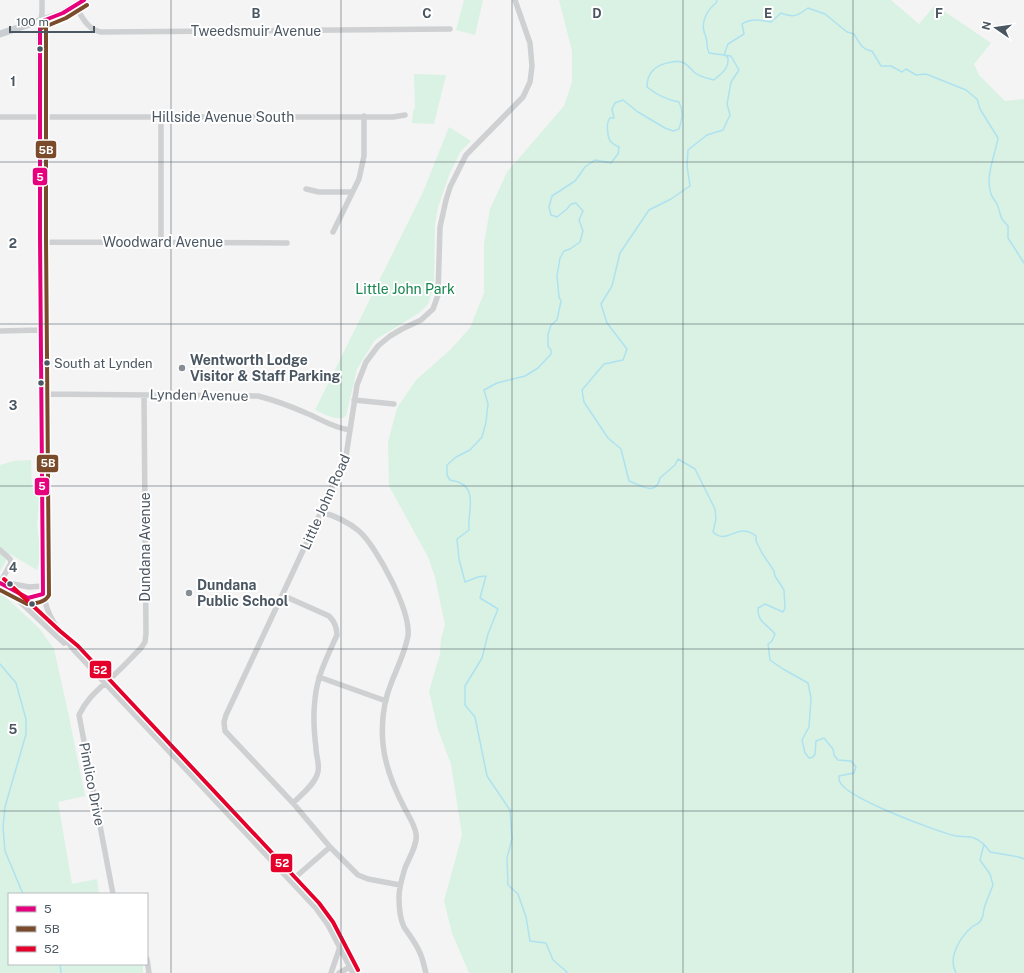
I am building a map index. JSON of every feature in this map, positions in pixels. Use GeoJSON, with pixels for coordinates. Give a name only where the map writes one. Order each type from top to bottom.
{"type":"FeatureCollection","features":[{"type":"Feature","properties":{"kind":"main road"},"geometry":{"type":"LineString","coordinates":[[0,34],[40,22],[63,13],[84,0]]}},
{"type":"Feature","properties":{"kind":"street"},"geometry":{"type":"LineString","coordinates":[[42,0],[42,13],[39,32],[43,586],[51,618],[74,650],[315,907],[328,925],[353,973]]}},
{"type":"Feature","properties":{"kind":"street","name":"Little John Road"},"geometry":{"type":"LineString","coordinates":[[400,885],[368,879],[358,875],[330,847],[293,804],[225,731],[224,722],[346,456],[354,400],[361,372],[372,353],[390,336],[421,320],[433,309],[438,295],[440,228],[450,187],[466,156],[523,97],[530,82],[532,66],[530,43],[515,0]]}},
{"type":"Feature","properties":{"kind":"street","name":"Tweedsmuir Avenue"},"geometry":{"type":"LineString","coordinates":[[75,6],[88,26],[95,31],[101,32],[450,29]]}},
{"type":"Feature","properties":{"kind":"street","name":"Hillside Avenue South"},"geometry":{"type":"LineString","coordinates":[[0,117],[393,117],[405,114]]}},
{"type":"Feature","properties":{"kind":"street"},"geometry":{"type":"LineString","coordinates":[[333,232],[359,179],[364,156],[364,116]]}},
{"type":"Feature","properties":{"kind":"street"},"geometry":{"type":"LineString","coordinates":[[161,117],[161,243]]}},
{"type":"Feature","properties":{"kind":"street"},"geometry":{"type":"LineString","coordinates":[[306,188],[319,192],[352,192]]}},
{"type":"Feature","properties":{"kind":"street","name":"Woodward Avenue"},"geometry":{"type":"LineString","coordinates":[[40,242],[287,243]]}},
{"type":"Feature","properties":{"kind":"street"},"geometry":{"type":"LineString","coordinates":[[0,331],[41,330]]}},
{"type":"Feature","properties":{"kind":"street","name":"Lynden Avenue"},"geometry":{"type":"LineString","coordinates":[[41,394],[258,396],[307,413],[332,426],[350,430]]}},
{"type":"Feature","properties":{"kind":"street","name":"Dundana Avenue"},"geometry":{"type":"LineString","coordinates":[[105,683],[141,648],[145,642],[144,395]]}},
{"type":"Feature","properties":{"kind":"street"},"geometry":{"type":"LineString","coordinates":[[354,400],[394,404]]}},
{"type":"Feature","properties":{"kind":"street"},"geometry":{"type":"LineString","coordinates":[[321,512],[336,516],[348,522],[371,544],[400,598],[406,616],[408,634],[404,652],[391,682],[386,701],[383,744],[386,765],[393,786],[417,834],[416,845],[411,854],[400,885],[399,909],[404,926],[412,937],[420,953],[426,973]]}},
{"type":"Feature","properties":{"kind":"street"},"geometry":{"type":"LineString","coordinates":[[0,550],[8,556],[11,563],[0,583]]}},
{"type":"Feature","properties":{"kind":"street"},"geometry":{"type":"LineString","coordinates":[[0,583],[43,586]]}},
{"type":"Feature","properties":{"kind":"street"},"geometry":{"type":"LineString","coordinates":[[0,583],[28,598],[44,594]]}},
{"type":"Feature","properties":{"kind":"street"},"geometry":{"type":"LineString","coordinates":[[0,583],[56,636],[74,650]]}},
{"type":"Feature","properties":{"kind":"street"},"geometry":{"type":"LineString","coordinates":[[282,595],[329,616],[337,628],[337,635],[319,677],[314,698],[318,774],[312,784],[293,804]]}},
{"type":"Feature","properties":{"kind":"street"},"geometry":{"type":"LineString","coordinates":[[319,677],[386,701]]}},
{"type":"Feature","properties":{"kind":"street","name":"Pimlico Drive"},"geometry":{"type":"LineString","coordinates":[[105,683],[84,704],[79,716],[113,893]]}},
{"type":"Feature","properties":{"kind":"street"},"geometry":{"type":"LineString","coordinates":[[291,881],[330,847]]}},
{"type":"Feature","properties":{"kind":"street"},"geometry":{"type":"LineString","coordinates":[[331,973],[340,947]]}},
{"type":"Feature","properties":{"kind":"street"},"geometry":{"type":"LineString","coordinates":[[339,973],[350,967]]}},
{"type":"Feature","properties":{"kind":"green space"},"geometry":{"type":"Polygon","coordinates":[[[464,0],[483,0],[475,35],[456,30],[464,0]]]}},
{"type":"Feature","properties":{"kind":"green space"},"geometry":{"type":"Polygon","coordinates":[[[559,0],[891,0],[919,24],[935,5],[991,43],[974,64],[979,75],[1005,101],[1024,99],[1024,973],[469,973],[452,933],[444,901],[462,835],[451,764],[438,730],[429,691],[440,654],[441,639],[445,625],[435,577],[428,557],[389,486],[388,442],[397,408],[416,380],[450,350],[470,328],[484,293],[484,244],[490,209],[507,172],[564,106],[572,82],[572,51],[559,0]]]}},
{"type":"Feature","properties":{"kind":"green space"},"geometry":{"type":"Polygon","coordinates":[[[414,74],[446,75],[434,124],[412,123],[413,111],[415,108],[414,74]]]}},
{"type":"Feature","properties":{"kind":"green space","name":"Little John Park"},"geometry":{"type":"Polygon","coordinates":[[[449,127],[471,141],[461,151],[450,173],[438,207],[435,224],[434,285],[428,304],[419,313],[375,340],[357,369],[346,416],[342,418],[334,418],[315,410],[423,192],[449,127]]]}},
{"type":"Feature","properties":{"kind":"green space"},"geometry":{"type":"Polygon","coordinates":[[[31,460],[32,488],[40,489],[37,524],[41,556],[37,570],[10,554],[0,571],[0,465],[14,461],[31,460]]]}},
{"type":"Feature","properties":{"kind":"green space"},"geometry":{"type":"Polygon","coordinates":[[[0,592],[39,628],[54,649],[85,796],[58,802],[72,884],[97,879],[99,893],[8,893],[8,965],[143,965],[143,973],[0,973],[0,592]]]}},
{"type":"Feature","properties":{"kind":"waterway"},"geometry":{"type":"LineString","coordinates":[[717,0],[716,3],[710,8],[704,19],[703,27],[709,53],[731,56],[739,70],[731,82],[727,104],[730,115],[723,130],[707,135],[688,150],[687,166],[690,186],[671,199],[649,210],[620,253],[612,286],[601,304],[607,323],[627,349],[623,360],[604,364],[582,390],[584,402],[608,438],[621,449],[629,481],[643,487],[655,487],[660,478],[675,465],[678,459],[695,469],[715,509],[716,519],[713,532],[718,536],[723,536],[743,531],[749,532],[756,536],[756,541],[762,553],[784,590],[785,608],[783,612],[765,604],[758,608],[759,617],[775,634],[772,641],[768,644],[770,660],[808,683],[811,698],[809,727],[802,740],[805,753],[809,758],[813,757],[815,754],[816,741],[824,738],[833,749],[834,755],[838,760],[851,761],[856,767],[854,773],[839,776],[839,779],[846,789],[858,797],[894,814],[931,828],[956,836],[974,838],[984,844],[990,852],[1024,859]]}},
{"type":"Feature","properties":{"kind":"waterway"},"geometry":{"type":"LineString","coordinates":[[724,55],[728,44],[744,34],[742,24],[745,22],[752,20],[771,22],[781,13],[792,16],[801,13],[808,8],[825,14],[847,32],[854,34],[863,47],[872,51],[881,66],[891,66],[902,72],[906,69],[916,75],[926,74],[966,90],[977,99],[980,109],[998,138],[991,166],[989,187],[997,204],[1001,218],[1008,226],[1008,238],[1024,263]]}},
{"type":"Feature","properties":{"kind":"waterway"},"geometry":{"type":"LineString","coordinates":[[566,973],[567,972],[553,960],[546,943],[530,941],[526,917],[518,894],[508,885],[507,858],[512,839],[510,810],[487,776],[475,717],[465,705],[465,686],[482,658],[488,634],[498,609],[480,598],[486,576],[478,577],[465,582],[459,559],[457,539],[469,530],[470,499],[467,488],[459,482],[450,480],[447,475],[447,465],[456,457],[470,450],[482,437],[486,422],[488,404],[484,390],[497,383],[525,376],[538,368],[551,354],[551,350],[548,346],[548,334],[551,325],[557,320],[561,301],[559,297],[557,276],[560,258],[564,251],[580,242],[583,231],[579,220],[583,211],[576,203],[571,204],[557,217],[551,215],[549,207],[552,196],[575,181],[585,167],[595,160],[611,163],[618,154],[619,147],[610,141],[607,129],[610,118],[614,118],[612,109],[615,103],[623,100],[638,112],[665,128],[673,131],[679,129],[682,116],[682,109],[679,102],[662,97],[647,87],[647,81],[651,73],[662,64],[678,61],[682,62],[699,75],[714,80],[726,68],[728,58],[725,55]]}},
{"type":"Feature","properties":{"kind":"waterway"},"geometry":{"type":"LineString","coordinates":[[0,664],[16,683],[26,719],[26,734],[5,807],[3,827],[5,851],[23,893]]}},
{"type":"Feature","properties":{"kind":"waterway"},"geometry":{"type":"LineString","coordinates":[[956,973],[953,960],[954,954],[960,941],[968,930],[981,921],[993,885],[990,874],[980,860],[984,844]]}},
{"type":"Feature","properties":{"kind":"waterway"},"geometry":{"type":"LineString","coordinates":[[60,965],[61,973]]}},
{"type":"Feature","properties":{"kind":"transit line","name":"5"},"geometry":{"type":"LineString","coordinates":[[40,22],[63,13],[84,0]]}},
{"type":"Feature","properties":{"kind":"transit line","name":"5B"},"geometry":{"type":"LineString","coordinates":[[42,28],[66,18],[87,5]]}},
{"type":"Feature","properties":{"kind":"transit line","name":"5"},"geometry":{"type":"LineString","coordinates":[[0,583],[28,598],[43,594],[40,22]]}},
{"type":"Feature","properties":{"kind":"transit line","name":"5B"},"geometry":{"type":"LineString","coordinates":[[0,590],[27,604],[43,601],[49,595],[46,23]]}},
{"type":"Feature","properties":{"kind":"transit line","name":"52"},"geometry":{"type":"LineString","coordinates":[[4,579],[78,646],[319,903],[333,922],[358,970]]}},
{"type":"Feature","properties":{"kind":"place","name":"South at Lynden"},"geometry":{"type":"Point","coordinates":[47,363]}},
{"type":"Feature","properties":{"kind":"place","name":"Wentworth Lodge Visitor & Staff Parking"},"geometry":{"type":"Point","coordinates":[182,368]}},
{"type":"Feature","properties":{"kind":"place","name":"Dundana Public School"},"geometry":{"type":"Point","coordinates":[189,593]}}]}
